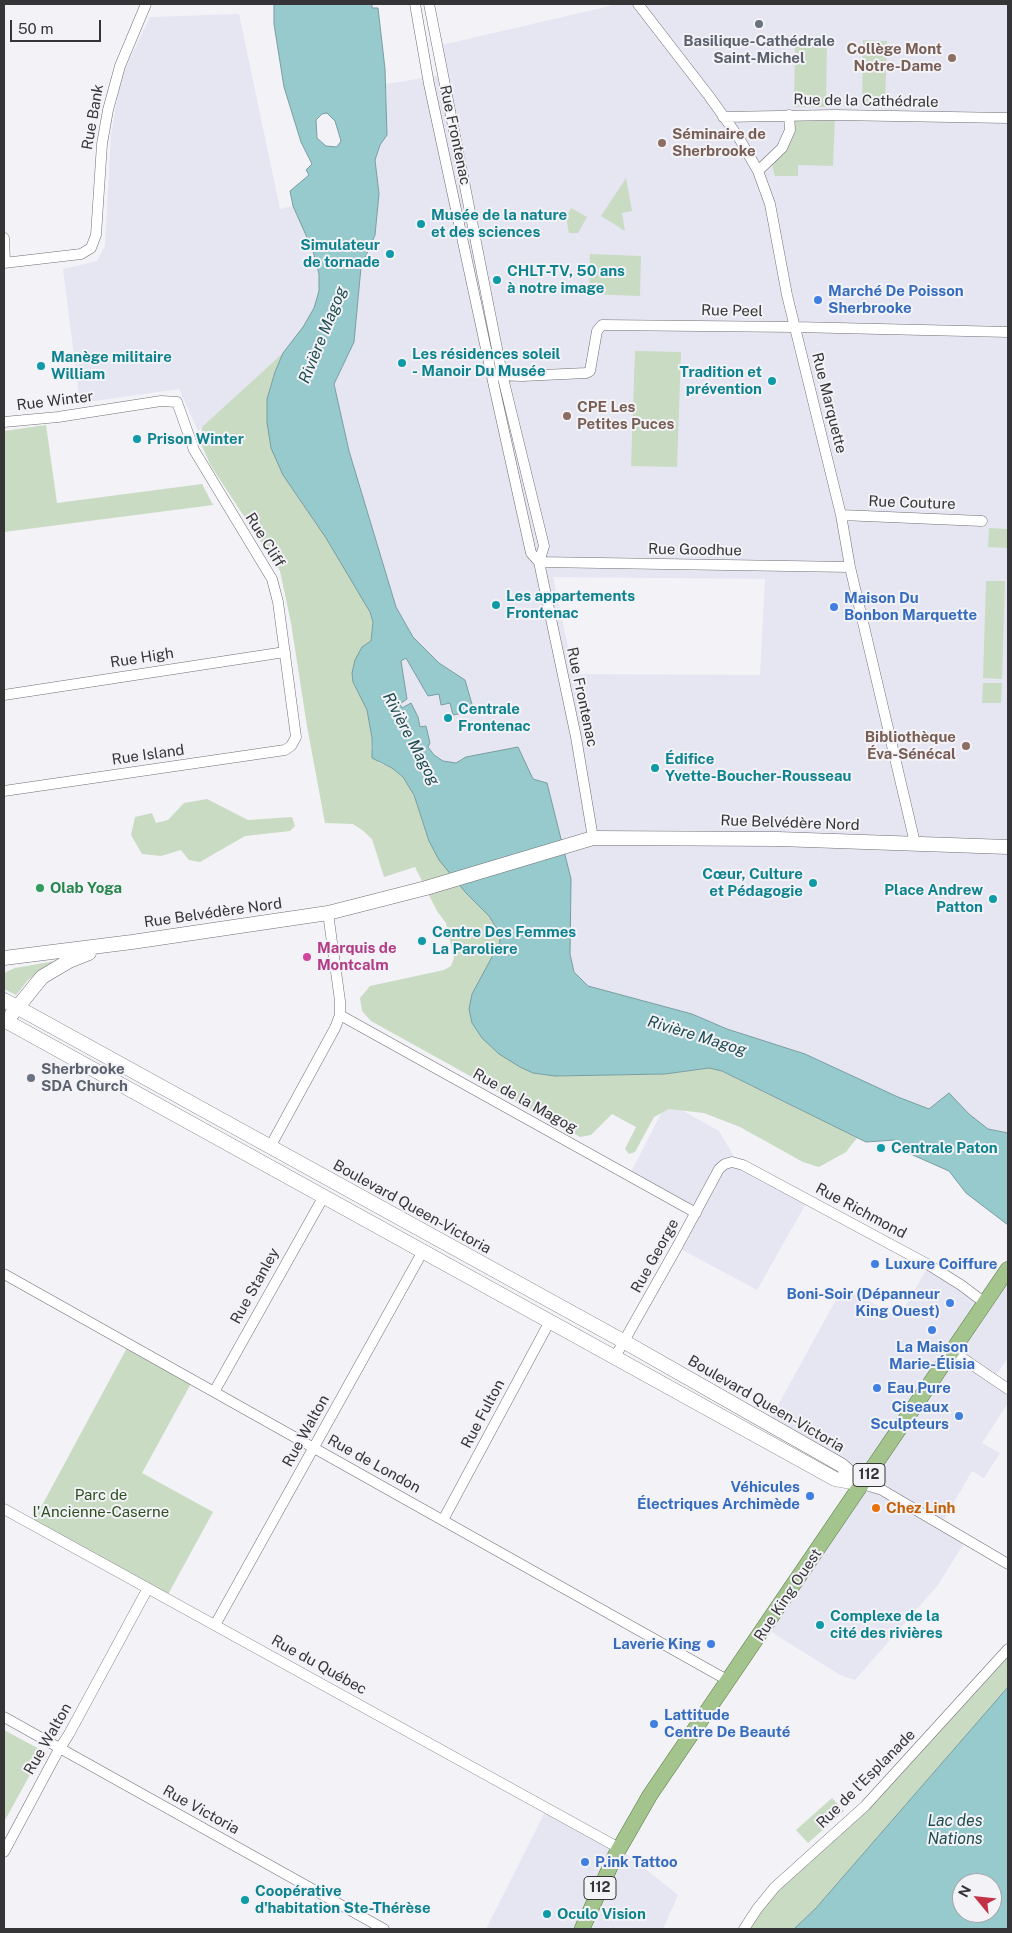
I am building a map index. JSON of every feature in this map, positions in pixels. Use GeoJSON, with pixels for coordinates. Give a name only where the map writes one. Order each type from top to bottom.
{"type":"FeatureCollection","features":[{"type":"Feature","properties":{"kind":"main road","name":"Rue King Ouest"},"geometry":{"type":"LineString","coordinates":[[582,1929],[619,1848],[664,1775],[730,1681],[1008,1269]]}},
{"type":"Feature","properties":{"kind":"street","name":"Rue Bank"},"geometry":{"type":"LineString","coordinates":[[5,262],[81,254],[87,252],[94,242],[102,144],[108,110],[120,66],[146,4]]}},
{"type":"Feature","properties":{"kind":"street","name":"Rue Frontenac"},"geometry":{"type":"LineString","coordinates":[[415,4],[430,92],[491,375],[531,553],[539,562]]}},
{"type":"Feature","properties":{"kind":"street","name":"Rue Frontenac"},"geometry":{"type":"LineString","coordinates":[[429,4],[502,374],[544,546],[539,562],[576,737],[593,838]]}},
{"type":"Feature","properties":{"kind":"street","name":"Rue Marquette"},"geometry":{"type":"LineString","coordinates":[[638,4],[724,117],[758,170],[770,204],[787,295],[841,515],[850,567],[915,843]]}},
{"type":"Feature","properties":{"kind":"street","name":"Rue de la Cathédrale"},"geometry":{"type":"LineString","coordinates":[[724,117],[789,115],[1008,118]]}},
{"type":"Feature","properties":{"kind":"street"},"geometry":{"type":"LineString","coordinates":[[758,170],[782,148],[790,130],[789,115]]}},
{"type":"Feature","properties":{"kind":"street"},"geometry":{"type":"LineString","coordinates":[[4,238],[5,262]]}},
{"type":"Feature","properties":{"kind":"street","name":"Rue Peel"},"geometry":{"type":"LineString","coordinates":[[491,375],[522,376],[590,371],[597,331],[602,325],[1008,332]]}},
{"type":"Feature","properties":{"kind":"street","name":"Rue Winter"},"geometry":{"type":"LineString","coordinates":[[4,422],[58,417],[170,400]]}},
{"type":"Feature","properties":{"kind":"street","name":"Rue Cliff"},"geometry":{"type":"LineString","coordinates":[[170,400],[177,402],[194,450],[272,578],[278,602],[296,728],[296,737],[293,743]]}},
{"type":"Feature","properties":{"kind":"street","name":"Rue Couture"},"geometry":{"type":"LineString","coordinates":[[841,515],[982,521]]}},
{"type":"Feature","properties":{"kind":"street","name":"Rue Goodhue"},"geometry":{"type":"LineString","coordinates":[[539,562],[850,567]]}},
{"type":"Feature","properties":{"kind":"street","name":"Rue High"},"geometry":{"type":"LineString","coordinates":[[4,695],[285,652]]}},
{"type":"Feature","properties":{"kind":"street","name":"Rue Island"},"geometry":{"type":"LineString","coordinates":[[4,791],[285,750],[293,743]]}},
{"type":"Feature","properties":{"kind":"street","name":"Rue Belvédère Nord"},"geometry":{"type":"LineString","coordinates":[[4,958],[29,956],[328,912],[426,888],[593,838],[716,837],[1008,847]]}},
{"type":"Feature","properties":{"kind":"street"},"geometry":{"type":"LineString","coordinates":[[270,1147],[336,1028],[340,1015],[340,1001],[328,912]]}},
{"type":"Feature","properties":{"kind":"street"},"geometry":{"type":"LineString","coordinates":[[5,1023],[10,1004],[54,969],[111,944]]}},
{"type":"Feature","properties":{"kind":"street"},"geometry":{"type":"LineString","coordinates":[[4,966],[29,956]]}},
{"type":"Feature","properties":{"kind":"street","name":"Boulevard Queen-Victoria"},"geometry":{"type":"LineString","coordinates":[[10,1004],[623,1341],[841,1465],[863,1484]]}},
{"type":"Feature","properties":{"kind":"street","name":"Rue de la Magog"},"geometry":{"type":"LineString","coordinates":[[340,1015],[696,1213]]}},
{"type":"Feature","properties":{"kind":"street","name":"Boulevard Queen-Victoria"},"geometry":{"type":"LineString","coordinates":[[5,1023],[324,1196],[835,1479],[863,1484]]}},
{"type":"Feature","properties":{"kind":"street","name":"Rue Richmond"},"geometry":{"type":"LineString","coordinates":[[719,1169],[725,1164],[732,1162],[743,1165],[929,1265],[985,1303]]}},
{"type":"Feature","properties":{"kind":"street","name":"Rue George"},"geometry":{"type":"LineString","coordinates":[[614,1357],[719,1169]]}},
{"type":"Feature","properties":{"kind":"street","name":"Rue Stanley"},"geometry":{"type":"LineString","coordinates":[[214,1392],[324,1196]]}},
{"type":"Feature","properties":{"kind":"street","name":"Rue Walton"},"geometry":{"type":"LineString","coordinates":[[215,1625],[423,1251]]}},
{"type":"Feature","properties":{"kind":"street","name":"Rue de London"},"geometry":{"type":"LineString","coordinates":[[4,1274],[730,1681]]}},
{"type":"Feature","properties":{"kind":"street","name":"Rue Fulton"},"geometry":{"type":"LineString","coordinates":[[443,1520],[550,1321]]}},
{"type":"Feature","properties":{"kind":"street"},"geometry":{"type":"LineString","coordinates":[[952,1350],[1008,1388]]}},
{"type":"Feature","properties":{"kind":"street"},"geometry":{"type":"LineString","coordinates":[[863,1484],[882,1490],[1008,1564]]}},
{"type":"Feature","properties":{"kind":"street","name":"Rue du Québec"},"geometry":{"type":"LineString","coordinates":[[4,1509],[619,1848]]}},
{"type":"Feature","properties":{"kind":"street","name":"Rue Walton"},"geometry":{"type":"LineString","coordinates":[[4,1852],[148,1588]]}},
{"type":"Feature","properties":{"kind":"street","name":"Rue de l'Esplanade"},"geometry":{"type":"LineString","coordinates":[[744,1929],[756,1910],[775,1887],[866,1806],[1008,1649]]}},
{"type":"Feature","properties":{"kind":"street","name":"Rue Victoria"},"geometry":{"type":"LineString","coordinates":[[4,1717],[384,1929]]}},
{"type":"Feature","properties":{"kind":"shaded area"},"geometry":{"type":"Polygon","coordinates":[[[613,4],[1008,4],[1008,1133],[988,1129],[969,1114],[929,1109],[898,1097],[805,1054],[727,1029],[692,1014],[588,986],[574,972],[533,779],[466,757],[456,763],[443,761],[434,755],[428,747],[426,726],[420,727],[418,717],[410,703],[402,708],[399,704],[407,699],[401,660],[406,657],[428,696],[439,693],[450,703],[453,715],[474,710],[465,680],[439,663],[413,637],[396,607],[349,451],[334,384],[354,342],[361,267],[375,235],[379,194],[375,160],[380,145],[387,135],[386,84],[448,74],[442,45],[613,4]],[[553,577],[574,674],[760,675],[765,579],[553,577]]]}},
{"type":"Feature","properties":{"kind":"shaded area"},"geometry":{"type":"Polygon","coordinates":[[[239,14],[280,209],[293,206],[313,251],[319,274],[319,291],[314,308],[303,327],[283,353],[198,431],[179,389],[80,403],[63,269],[97,261],[105,246],[111,135],[121,77],[150,17],[239,14]]]}},
{"type":"Feature","properties":{"kind":"shaded area"},"geometry":{"type":"Polygon","coordinates":[[[667,1102],[719,1131],[738,1163],[808,1200],[757,1290],[677,1247],[696,1213],[629,1176],[667,1102]]]}},
{"type":"Feature","properties":{"kind":"shaded area"},"geometry":{"type":"Polygon","coordinates":[[[929,1265],[985,1302],[1008,1269],[1008,1357],[994,1379],[1008,1389],[1008,1403],[982,1443],[1000,1453],[984,1478],[972,1471],[941,1525],[966,1540],[938,1585],[855,1680],[840,1675],[765,1628],[863,1485],[766,1427],[843,1287],[899,1317],[929,1265]]]}},
{"type":"Feature","properties":{"kind":"shaded area"},"geometry":{"type":"Polygon","coordinates":[[[547,1808],[619,1848],[678,1895],[663,1929],[486,1929],[547,1808]]]}},
{"type":"Feature","properties":{"kind":"green space"},"geometry":{"type":"Polygon","coordinates":[[[795,40],[827,40],[826,107],[794,107],[795,40]]]}},
{"type":"Feature","properties":{"kind":"green space"},"geometry":{"type":"Polygon","coordinates":[[[863,40],[887,41],[885,107],[862,106],[863,40]]]}},
{"type":"Feature","properties":{"kind":"green space"},"geometry":{"type":"Polygon","coordinates":[[[789,115],[835,115],[833,166],[798,165],[798,176],[775,176],[771,161],[782,148],[789,115]]]}},
{"type":"Feature","properties":{"kind":"green space"},"geometry":{"type":"Polygon","coordinates":[[[626,178],[632,211],[622,213],[625,231],[601,216],[626,178]]]}},
{"type":"Feature","properties":{"kind":"green space"},"geometry":{"type":"Polygon","coordinates":[[[571,208],[587,217],[578,233],[569,233],[566,217],[571,208]]]}},
{"type":"Feature","properties":{"kind":"green space"},"geometry":{"type":"Polygon","coordinates":[[[590,254],[641,256],[640,296],[589,294],[590,254]]]}},
{"type":"Feature","properties":{"kind":"green space"},"geometry":{"type":"Polygon","coordinates":[[[635,351],[681,352],[677,467],[631,466],[635,351]]]}},
{"type":"Feature","properties":{"kind":"green space"},"geometry":{"type":"Polygon","coordinates":[[[283,353],[267,399],[283,475],[326,538],[360,593],[373,622],[371,641],[353,682],[367,710],[372,738],[371,749],[379,763],[392,768],[403,777],[414,795],[429,841],[489,916],[499,932],[500,942],[494,955],[533,1073],[555,1076],[665,1074],[709,1068],[722,1071],[857,1138],[846,1152],[819,1167],[803,1162],[740,1127],[704,1113],[669,1109],[654,1117],[635,1152],[629,1154],[625,1149],[636,1127],[612,1114],[591,1135],[580,1137],[371,1021],[362,1011],[360,998],[370,986],[444,970],[451,966],[454,958],[446,923],[437,911],[415,867],[384,877],[372,839],[353,824],[325,823],[291,623],[280,571],[211,466],[200,442],[202,427],[283,353]]]}},
{"type":"Feature","properties":{"kind":"green space"},"geometry":{"type":"Polygon","coordinates":[[[46,425],[57,503],[202,484],[213,505],[4,532],[4,431],[46,425]]]}},
{"type":"Feature","properties":{"kind":"green space"},"geometry":{"type":"Polygon","coordinates":[[[989,528],[1008,529],[1008,548],[988,547],[989,528]]]}},
{"type":"Feature","properties":{"kind":"green space"},"geometry":{"type":"Polygon","coordinates":[[[986,581],[1005,581],[1002,679],[983,678],[986,581]]]}},
{"type":"Feature","properties":{"kind":"green space"},"geometry":{"type":"Polygon","coordinates":[[[983,683],[1002,683],[1001,703],[982,703],[983,683]]]}},
{"type":"Feature","properties":{"kind":"green space"},"geometry":{"type":"Polygon","coordinates":[[[207,799],[248,820],[292,817],[295,826],[290,831],[245,836],[200,862],[189,860],[181,850],[161,856],[142,854],[131,835],[135,817],[152,813],[156,823],[168,820],[184,803],[207,799]]]}},
{"type":"Feature","properties":{"kind":"green space"},"geometry":{"type":"Polygon","coordinates":[[[55,961],[28,980],[16,995],[4,989],[4,973],[15,968],[55,961]]]}},
{"type":"Feature","properties":{"kind":"green space","name":"Parc de l'Ancienne-Caserne"},"geometry":{"type":"Polygon","coordinates":[[[129,1344],[193,1380],[142,1473],[213,1512],[166,1598],[32,1524],[129,1344]]]}},
{"type":"Feature","properties":{"kind":"green space"},"geometry":{"type":"Polygon","coordinates":[[[1008,1649],[1008,1687],[816,1908],[794,1929],[744,1929],[757,1909],[852,1819],[1008,1649]]]}},
{"type":"Feature","properties":{"kind":"green space"},"geometry":{"type":"Polygon","coordinates":[[[4,1730],[43,1751],[4,1822],[4,1730]]]}},
{"type":"Feature","properties":{"kind":"green space"},"geometry":{"type":"Polygon","coordinates":[[[832,1798],[844,1811],[808,1843],[796,1830],[832,1798]]]}},
{"type":"Feature","properties":{"kind":"water","name":"Rivière Magog"},"geometry":{"type":"Polygon","coordinates":[[[274,4],[372,4],[372,8],[378,8],[385,69],[387,135],[380,145],[375,160],[379,194],[375,235],[361,267],[354,342],[334,384],[349,451],[396,607],[413,637],[439,663],[465,680],[474,711],[453,715],[450,703],[441,705],[439,694],[428,696],[406,658],[401,661],[407,699],[400,704],[402,708],[411,703],[418,717],[420,727],[426,726],[430,743],[428,747],[434,755],[443,761],[456,763],[466,757],[518,747],[533,779],[547,783],[571,879],[570,954],[574,972],[588,986],[692,1014],[727,1029],[805,1054],[898,1097],[929,1109],[949,1093],[969,1114],[988,1129],[1008,1133],[1008,1225],[966,1193],[949,1171],[906,1152],[895,1140],[866,1142],[722,1071],[709,1068],[665,1074],[555,1076],[533,1073],[499,1054],[482,1038],[472,1023],[469,1009],[472,994],[500,942],[499,932],[489,916],[466,893],[439,860],[429,841],[414,795],[403,777],[392,768],[372,758],[372,738],[367,710],[353,682],[352,673],[355,660],[362,647],[371,641],[373,622],[370,612],[326,538],[283,475],[271,448],[267,422],[267,399],[275,372],[283,353],[303,327],[314,308],[319,291],[319,274],[313,251],[293,206],[290,191],[309,175],[306,170],[312,164],[301,142],[284,87],[274,24],[274,4]],[[327,113],[322,114],[316,120],[317,138],[326,146],[337,147],[341,141],[335,121],[327,113]]]}},
{"type":"Feature","properties":{"kind":"water","name":"Lac des Nations"},"geometry":{"type":"Polygon","coordinates":[[[1008,1687],[1008,1929],[794,1929],[816,1908],[1008,1687]]]}},
{"type":"Feature","properties":{"kind":"place","name":"Basilique-Cathédrale Saint-Michel"},"geometry":{"type":"Point","coordinates":[759,24]}},
{"type":"Feature","properties":{"kind":"place","name":"Collège Mont Notre-Dame"},"geometry":{"type":"Point","coordinates":[952,58]}},
{"type":"Feature","properties":{"kind":"place","name":"Séminaire de Sherbrooke"},"geometry":{"type":"Point","coordinates":[662,143]}},
{"type":"Feature","properties":{"kind":"place","name":"Musée de la nature et des sciences"},"geometry":{"type":"Point","coordinates":[421,224]}},
{"type":"Feature","properties":{"kind":"place","name":"Simulateur de tornade"},"geometry":{"type":"Point","coordinates":[390,254]}},
{"type":"Feature","properties":{"kind":"place","name":"CHLT-TV, 50 ans à notre image"},"geometry":{"type":"Point","coordinates":[497,280]}},
{"type":"Feature","properties":{"kind":"place","name":"Marché De Poisson Sherbrooke"},"geometry":{"type":"Point","coordinates":[818,300]}},
{"type":"Feature","properties":{"kind":"place","name":"Les résidences soleil - Manoir Du Musée"},"geometry":{"type":"Point","coordinates":[402,363]}},
{"type":"Feature","properties":{"kind":"place","name":"Manège militaire William"},"geometry":{"type":"Point","coordinates":[41,366]}},
{"type":"Feature","properties":{"kind":"place","name":"Tradition et prévention"},"geometry":{"type":"Point","coordinates":[772,381]}},
{"type":"Feature","properties":{"kind":"place","name":"CPE Les Petites Puces"},"geometry":{"type":"Point","coordinates":[567,416]}},
{"type":"Feature","properties":{"kind":"place","name":"Prison Winter"},"geometry":{"type":"Point","coordinates":[137,439]}},
{"type":"Feature","properties":{"kind":"place","name":"Les appartements Frontenac"},"geometry":{"type":"Point","coordinates":[496,605]}},
{"type":"Feature","properties":{"kind":"place","name":"Maison Du Bonbon Marquette"},"geometry":{"type":"Point","coordinates":[834,607]}},
{"type":"Feature","properties":{"kind":"place","name":"Centrale Frontenac"},"geometry":{"type":"Point","coordinates":[448,718]}},
{"type":"Feature","properties":{"kind":"place","name":"Bibliothèque Éva-Sénécal"},"geometry":{"type":"Point","coordinates":[966,746]}},
{"type":"Feature","properties":{"kind":"place","name":"Édifice Yvette-Boucher-Rousseau"},"geometry":{"type":"Point","coordinates":[655,768]}},
{"type":"Feature","properties":{"kind":"place","name":"Cœur, Culture et Pédagogie"},"geometry":{"type":"Point","coordinates":[813,883]}},
{"type":"Feature","properties":{"kind":"place","name":"Olab Yoga"},"geometry":{"type":"Point","coordinates":[40,888]}},
{"type":"Feature","properties":{"kind":"place","name":"Place Andrew Patton"},"geometry":{"type":"Point","coordinates":[993,899]}},
{"type":"Feature","properties":{"kind":"place","name":"Centre Des Femmes La Paroliere"},"geometry":{"type":"Point","coordinates":[422,941]}},
{"type":"Feature","properties":{"kind":"place","name":"Marquis de Montcalm"},"geometry":{"type":"Point","coordinates":[307,957]}},
{"type":"Feature","properties":{"kind":"place","name":"Sherbrooke SDA Church"},"geometry":{"type":"Point","coordinates":[31,1078]}},
{"type":"Feature","properties":{"kind":"place","name":"Centrale Paton"},"geometry":{"type":"Point","coordinates":[881,1148]}},
{"type":"Feature","properties":{"kind":"place","name":"Luxure Coiffure"},"geometry":{"type":"Point","coordinates":[875,1264]}},
{"type":"Feature","properties":{"kind":"place","name":"Boni-Soir (Dépanneur King Ouest)"},"geometry":{"type":"Point","coordinates":[950,1303]}},
{"type":"Feature","properties":{"kind":"place","name":"La Maison Marie-Élisia"},"geometry":{"type":"Point","coordinates":[932,1330]}},
{"type":"Feature","properties":{"kind":"place","name":"Eau Pure"},"geometry":{"type":"Point","coordinates":[877,1388]}},
{"type":"Feature","properties":{"kind":"place","name":"Ciseaux Sculpteurs"},"geometry":{"type":"Point","coordinates":[959,1416]}},
{"type":"Feature","properties":{"kind":"place","name":"Véhicules Électriques Archimède"},"geometry":{"type":"Point","coordinates":[810,1496]}},
{"type":"Feature","properties":{"kind":"place","name":"Chez Linh"},"geometry":{"type":"Point","coordinates":[876,1508]}},
{"type":"Feature","properties":{"kind":"place","name":"Complexe de la cité des rivières"},"geometry":{"type":"Point","coordinates":[820,1625]}},
{"type":"Feature","properties":{"kind":"place","name":"Laverie King"},"geometry":{"type":"Point","coordinates":[711,1644]}},
{"type":"Feature","properties":{"kind":"place","name":"Lattitude Centre De Beauté"},"geometry":{"type":"Point","coordinates":[654,1724]}},
{"type":"Feature","properties":{"kind":"place","name":"P.ink Tattoo"},"geometry":{"type":"Point","coordinates":[585,1862]}},
{"type":"Feature","properties":{"kind":"place","name":"Coopérative d'habitation Ste-Thérèse"},"geometry":{"type":"Point","coordinates":[245,1900]}},
{"type":"Feature","properties":{"kind":"place","name":"Oculo Vision"},"geometry":{"type":"Point","coordinates":[547,1914]}}]}
